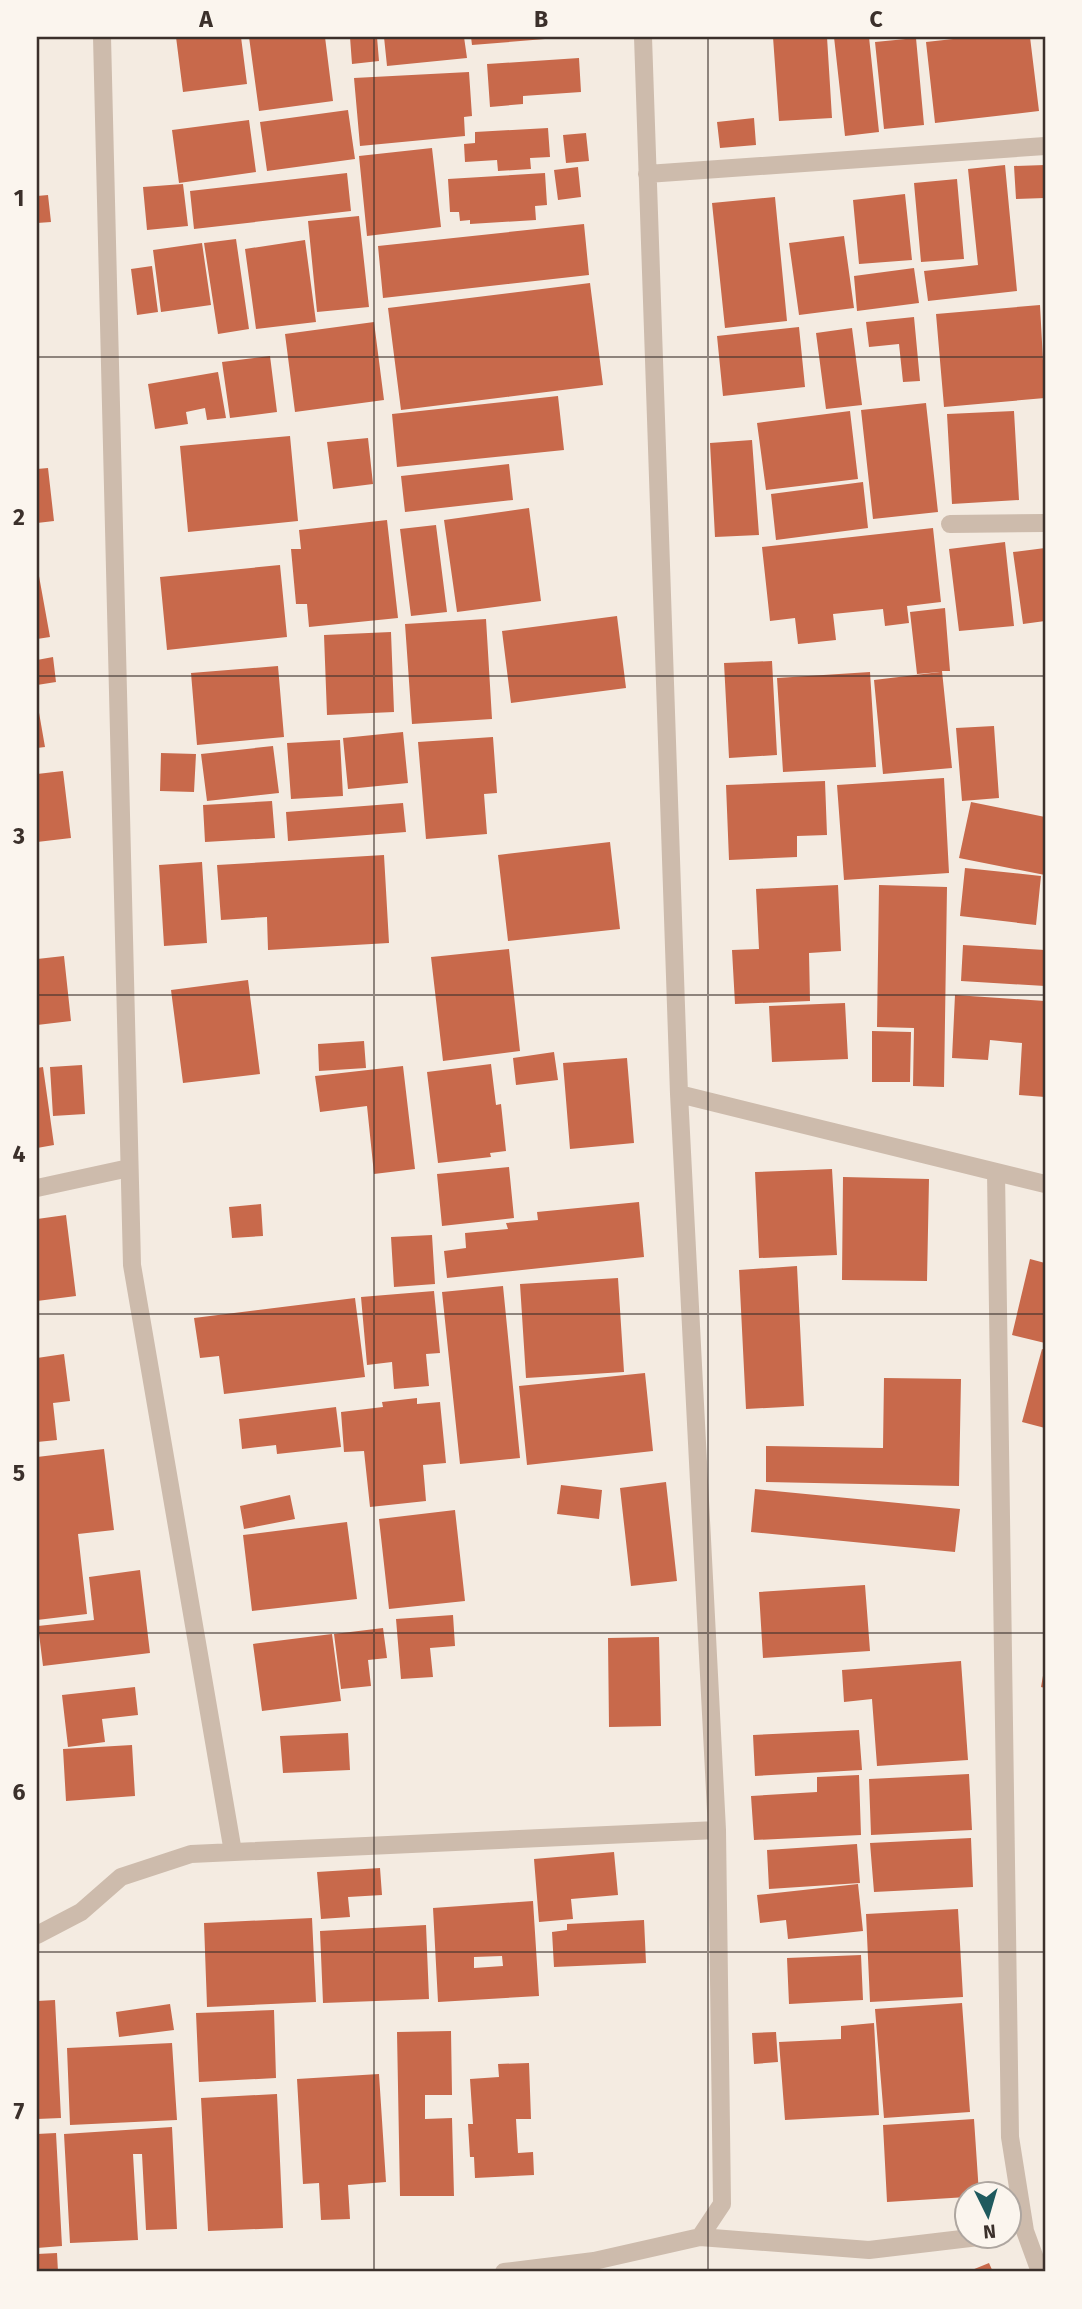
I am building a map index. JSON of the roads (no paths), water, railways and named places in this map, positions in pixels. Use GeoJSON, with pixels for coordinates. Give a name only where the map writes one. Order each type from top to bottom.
{"type":"FeatureCollection","features":[{"type":"Feature","properties":{"kind":"street"},"geometry":{"type":"LineString","coordinates":[[102,37],[132,1265],[233,1852]]}},
{"type":"Feature","properties":{"kind":"street"},"geometry":{"type":"LineString","coordinates":[[642,37],[678,1094],[717,1830],[722,2204],[700,2237]]}},
{"type":"Feature","properties":{"kind":"street"},"geometry":{"type":"LineString","coordinates":[[647,174],[1045,146]]}},
{"type":"Feature","properties":{"kind":"street"},"geometry":{"type":"LineString","coordinates":[[950,524],[1045,523]]}},
{"type":"Feature","properties":{"kind":"street"},"geometry":{"type":"LineString","coordinates":[[678,1094],[996,1172],[1044,1180]]}},
{"type":"Feature","properties":{"kind":"street"},"geometry":{"type":"LineString","coordinates":[[37,1188],[129,1168]]}},
{"type":"Feature","properties":{"kind":"street"},"geometry":{"type":"LineString","coordinates":[[996,1172],[1010,2137],[1013,2180]]}},
{"type":"Feature","properties":{"kind":"street"},"geometry":{"type":"LineString","coordinates":[[37,1935],[81,1912],[121,1877],[191,1854],[717,1830]]}},
{"type":"Feature","properties":{"kind":"street"},"geometry":{"type":"LineString","coordinates":[[505,2272],[594,2261],[700,2237],[869,2250],[953,2239]]}},
{"type":"Feature","properties":{"kind":"street"},"geometry":{"type":"LineString","coordinates":[[1023,2242],[1040,2272]]}}]}
